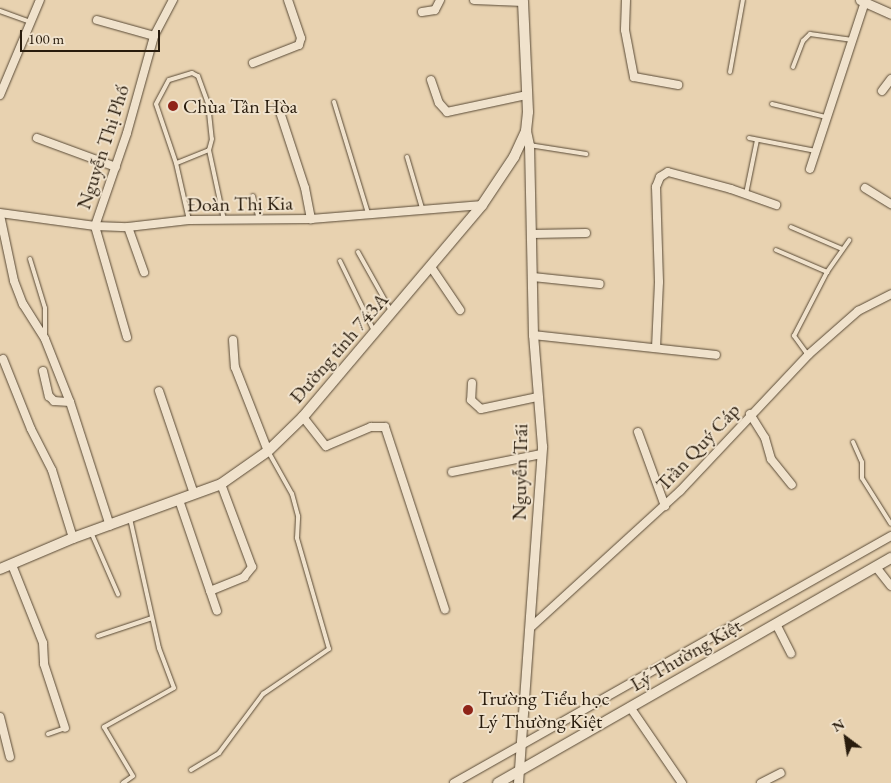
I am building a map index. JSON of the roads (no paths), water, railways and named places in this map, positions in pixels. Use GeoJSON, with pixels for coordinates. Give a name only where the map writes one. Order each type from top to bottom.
{"type":"FeatureCollection","features":[{"type":"Feature","properties":{"kind":"main road","name":"Đường tỉnh 743A"},"geometry":{"type":"LineString","coordinates":[[0,569],[73,538],[221,484],[268,451],[303,417],[432,267],[482,205],[514,157],[526,131],[527,95],[523,1]]}},
{"type":"Feature","properties":{"kind":"main road","name":"Lý Thường Kiệt"},"geometry":{"type":"LineString","coordinates":[[498,783],[891,558]]}},
{"type":"Feature","properties":{"kind":"street"},"geometry":{"type":"LineString","coordinates":[[0,95],[40,0]]}},
{"type":"Feature","properties":{"kind":"street","name":"Nguyễn Thị Phố"},"geometry":{"type":"LineString","coordinates":[[127,336],[95,226],[116,166],[154,36],[173,0]]}},
{"type":"Feature","properties":{"kind":"street"},"geometry":{"type":"LineString","coordinates":[[252,63],[299,45],[301,38],[288,0]]}},
{"type":"Feature","properties":{"kind":"street"},"geometry":{"type":"LineString","coordinates":[[422,12],[436,10],[440,0]]}},
{"type":"Feature","properties":{"kind":"street"},"geometry":{"type":"LineString","coordinates":[[474,0],[523,1]]}},
{"type":"Feature","properties":{"kind":"street"},"geometry":{"type":"LineString","coordinates":[[626,0],[625,30],[634,77],[678,85]]}},
{"type":"Feature","properties":{"kind":"street"},"geometry":{"type":"LineString","coordinates":[[810,169],[855,40],[863,1],[891,14]]}},
{"type":"Feature","properties":{"kind":"street"},"geometry":{"type":"LineString","coordinates":[[98,20],[154,36]]}},
{"type":"Feature","properties":{"kind":"street"},"geometry":{"type":"LineString","coordinates":[[882,91],[891,79]]}},
{"type":"Feature","properties":{"kind":"street"},"geometry":{"type":"LineString","coordinates":[[431,80],[439,103],[447,112],[527,95]]}},
{"type":"Feature","properties":{"kind":"street"},"geometry":{"type":"LineString","coordinates":[[278,106],[305,188],[311,219]]}},
{"type":"Feature","properties":{"kind":"street","name":"Nguyễn Trãi"},"geometry":{"type":"LineString","coordinates":[[518,783],[522,770],[521,745],[531,627],[541,454],[534,336],[529,146],[526,131]]}},
{"type":"Feature","properties":{"kind":"street"},"geometry":{"type":"LineString","coordinates":[[37,138],[116,166]]}},
{"type":"Feature","properties":{"kind":"street"},"geometry":{"type":"LineString","coordinates":[[656,348],[659,282],[656,187],[660,176],[668,172],[746,194],[776,205]]}},
{"type":"Feature","properties":{"kind":"street"},"geometry":{"type":"LineString","coordinates":[[864,188],[891,204]]}},
{"type":"Feature","properties":{"kind":"street","name":"Đoàn Thị Kia"},"geometry":{"type":"LineString","coordinates":[[0,214],[95,226],[128,227],[189,220],[311,219],[368,212],[482,205]]}},
{"type":"Feature","properties":{"kind":"street"},"geometry":{"type":"LineString","coordinates":[[0,214],[14,281],[23,304],[46,339],[70,402],[110,526]]}},
{"type":"Feature","properties":{"kind":"street"},"geometry":{"type":"LineString","coordinates":[[128,227],[144,272]]}},
{"type":"Feature","properties":{"kind":"street"},"geometry":{"type":"LineString","coordinates":[[532,234],[586,233]]}},
{"type":"Feature","properties":{"kind":"street"},"geometry":{"type":"LineString","coordinates":[[432,267],[460,310]]}},
{"type":"Feature","properties":{"kind":"street"},"geometry":{"type":"LineString","coordinates":[[533,277],[600,284]]}},
{"type":"Feature","properties":{"kind":"street","name":"Trần Quý Cáp"},"geometry":{"type":"LineString","coordinates":[[531,627],[665,506],[750,414],[808,355],[858,311],[891,294]]}},
{"type":"Feature","properties":{"kind":"street"},"geometry":{"type":"LineString","coordinates":[[534,336],[716,355]]}},
{"type":"Feature","properties":{"kind":"street"},"geometry":{"type":"LineString","coordinates":[[233,340],[235,367],[268,451]]}},
{"type":"Feature","properties":{"kind":"street"},"geometry":{"type":"LineString","coordinates":[[3,359],[31,429],[52,470],[73,538]]}},
{"type":"Feature","properties":{"kind":"street"},"geometry":{"type":"LineString","coordinates":[[43,370],[49,396],[54,401],[70,402]]}},
{"type":"Feature","properties":{"kind":"street"},"geometry":{"type":"LineString","coordinates":[[472,383],[472,400],[481,409],[537,397]]}},
{"type":"Feature","properties":{"kind":"street"},"geometry":{"type":"LineString","coordinates":[[159,390],[194,494]]}},
{"type":"Feature","properties":{"kind":"street"},"geometry":{"type":"LineString","coordinates":[[750,414],[765,438],[771,459],[792,485]]}},
{"type":"Feature","properties":{"kind":"street"},"geometry":{"type":"LineString","coordinates":[[303,417],[326,446],[371,427],[385,428],[446,609]]}},
{"type":"Feature","properties":{"kind":"street"},"geometry":{"type":"LineString","coordinates":[[638,432],[665,506]]}},
{"type":"Feature","properties":{"kind":"street"},"geometry":{"type":"LineString","coordinates":[[452,472],[541,454]]}},
{"type":"Feature","properties":{"kind":"street"},"geometry":{"type":"LineString","coordinates":[[210,591],[244,577],[252,567],[221,484]]}},
{"type":"Feature","properties":{"kind":"street"},"geometry":{"type":"LineString","coordinates":[[178,500],[217,610]]}},
{"type":"Feature","properties":{"kind":"street"},"geometry":{"type":"LineString","coordinates":[[454,783],[891,536]]}},
{"type":"Feature","properties":{"kind":"street"},"geometry":{"type":"LineString","coordinates":[[12,565],[43,643],[44,664],[65,728]]}},
{"type":"Feature","properties":{"kind":"street"},"geometry":{"type":"LineString","coordinates":[[876,567],[891,586]]}},
{"type":"Feature","properties":{"kind":"street"},"geometry":{"type":"LineString","coordinates":[[776,624],[791,653]]}},
{"type":"Feature","properties":{"kind":"street"},"geometry":{"type":"LineString","coordinates":[[630,707],[679,782]]}},
{"type":"Feature","properties":{"kind":"street"},"geometry":{"type":"LineString","coordinates":[[0,718],[10,757]]}},
{"type":"Feature","properties":{"kind":"street"},"geometry":{"type":"LineString","coordinates":[[761,783],[773,780],[781,773]]}},
{"type":"Feature","properties":{"kind":"lane"},"geometry":{"type":"LineString","coordinates":[[730,72],[742,0]]}},
{"type":"Feature","properties":{"kind":"lane"},"geometry":{"type":"LineString","coordinates":[[0,12],[30,22]]}},
{"type":"Feature","properties":{"kind":"lane"},"geometry":{"type":"LineString","coordinates":[[794,67],[803,41],[810,34],[855,40]]}},
{"type":"Feature","properties":{"kind":"lane"},"geometry":{"type":"LineString","coordinates":[[189,220],[176,163],[156,104],[163,88],[175,76],[192,73],[201,82],[211,117],[209,150],[224,220]]}},
{"type":"Feature","properties":{"kind":"lane"},"geometry":{"type":"LineString","coordinates":[[334,102],[368,212]]}},
{"type":"Feature","properties":{"kind":"lane"},"geometry":{"type":"LineString","coordinates":[[772,104],[828,118]]}},
{"type":"Feature","properties":{"kind":"lane"},"geometry":{"type":"LineString","coordinates":[[749,138],[816,151]]}},
{"type":"Feature","properties":{"kind":"lane"},"geometry":{"type":"LineString","coordinates":[[746,194],[757,140]]}},
{"type":"Feature","properties":{"kind":"lane"},"geometry":{"type":"LineString","coordinates":[[529,146],[586,154]]}},
{"type":"Feature","properties":{"kind":"lane"},"geometry":{"type":"LineString","coordinates":[[176,163],[209,150]]}},
{"type":"Feature","properties":{"kind":"lane"},"geometry":{"type":"LineString","coordinates":[[407,157],[422,208]]}},
{"type":"Feature","properties":{"kind":"lane"},"geometry":{"type":"LineString","coordinates":[[252,196],[259,220]]}},
{"type":"Feature","properties":{"kind":"lane"},"geometry":{"type":"LineString","coordinates":[[791,227],[842,249]]}},
{"type":"Feature","properties":{"kind":"lane"},"geometry":{"type":"LineString","coordinates":[[808,355],[794,336],[827,272],[849,240]]}},
{"type":"Feature","properties":{"kind":"lane"},"geometry":{"type":"LineString","coordinates":[[776,250],[827,272]]}},
{"type":"Feature","properties":{"kind":"lane"},"geometry":{"type":"LineString","coordinates":[[358,252],[392,313]]}},
{"type":"Feature","properties":{"kind":"lane"},"geometry":{"type":"LineString","coordinates":[[30,259],[45,308],[46,339]]}},
{"type":"Feature","properties":{"kind":"lane"},"geometry":{"type":"LineString","coordinates":[[340,261],[375,333]]}},
{"type":"Feature","properties":{"kind":"lane"},"geometry":{"type":"LineString","coordinates":[[853,442],[862,462],[862,478],[891,524]]}},
{"type":"Feature","properties":{"kind":"lane"},"geometry":{"type":"LineString","coordinates":[[191,770],[219,754],[263,694],[329,649],[297,538],[298,516],[292,494],[268,451]]}},
{"type":"Feature","properties":{"kind":"lane"},"geometry":{"type":"LineString","coordinates":[[124,783],[133,776],[104,727],[174,688],[159,648],[130,518]]}},
{"type":"Feature","properties":{"kind":"lane"},"geometry":{"type":"LineString","coordinates":[[91,532],[118,594]]}},
{"type":"Feature","properties":{"kind":"lane"},"geometry":{"type":"LineString","coordinates":[[98,636],[152,618]]}},
{"type":"Feature","properties":{"kind":"lane"},"geometry":{"type":"LineString","coordinates":[[48,734],[65,728]]}},
{"type":"Feature","properties":{"kind":"place","name":"Chùa Tân Hòa"},"geometry":{"type":"Point","coordinates":[173,106]}},
{"type":"Feature","properties":{"kind":"place","name":"Trường Tiểu học Lý Thường Kiệt"},"geometry":{"type":"Point","coordinates":[468,710]}}]}
